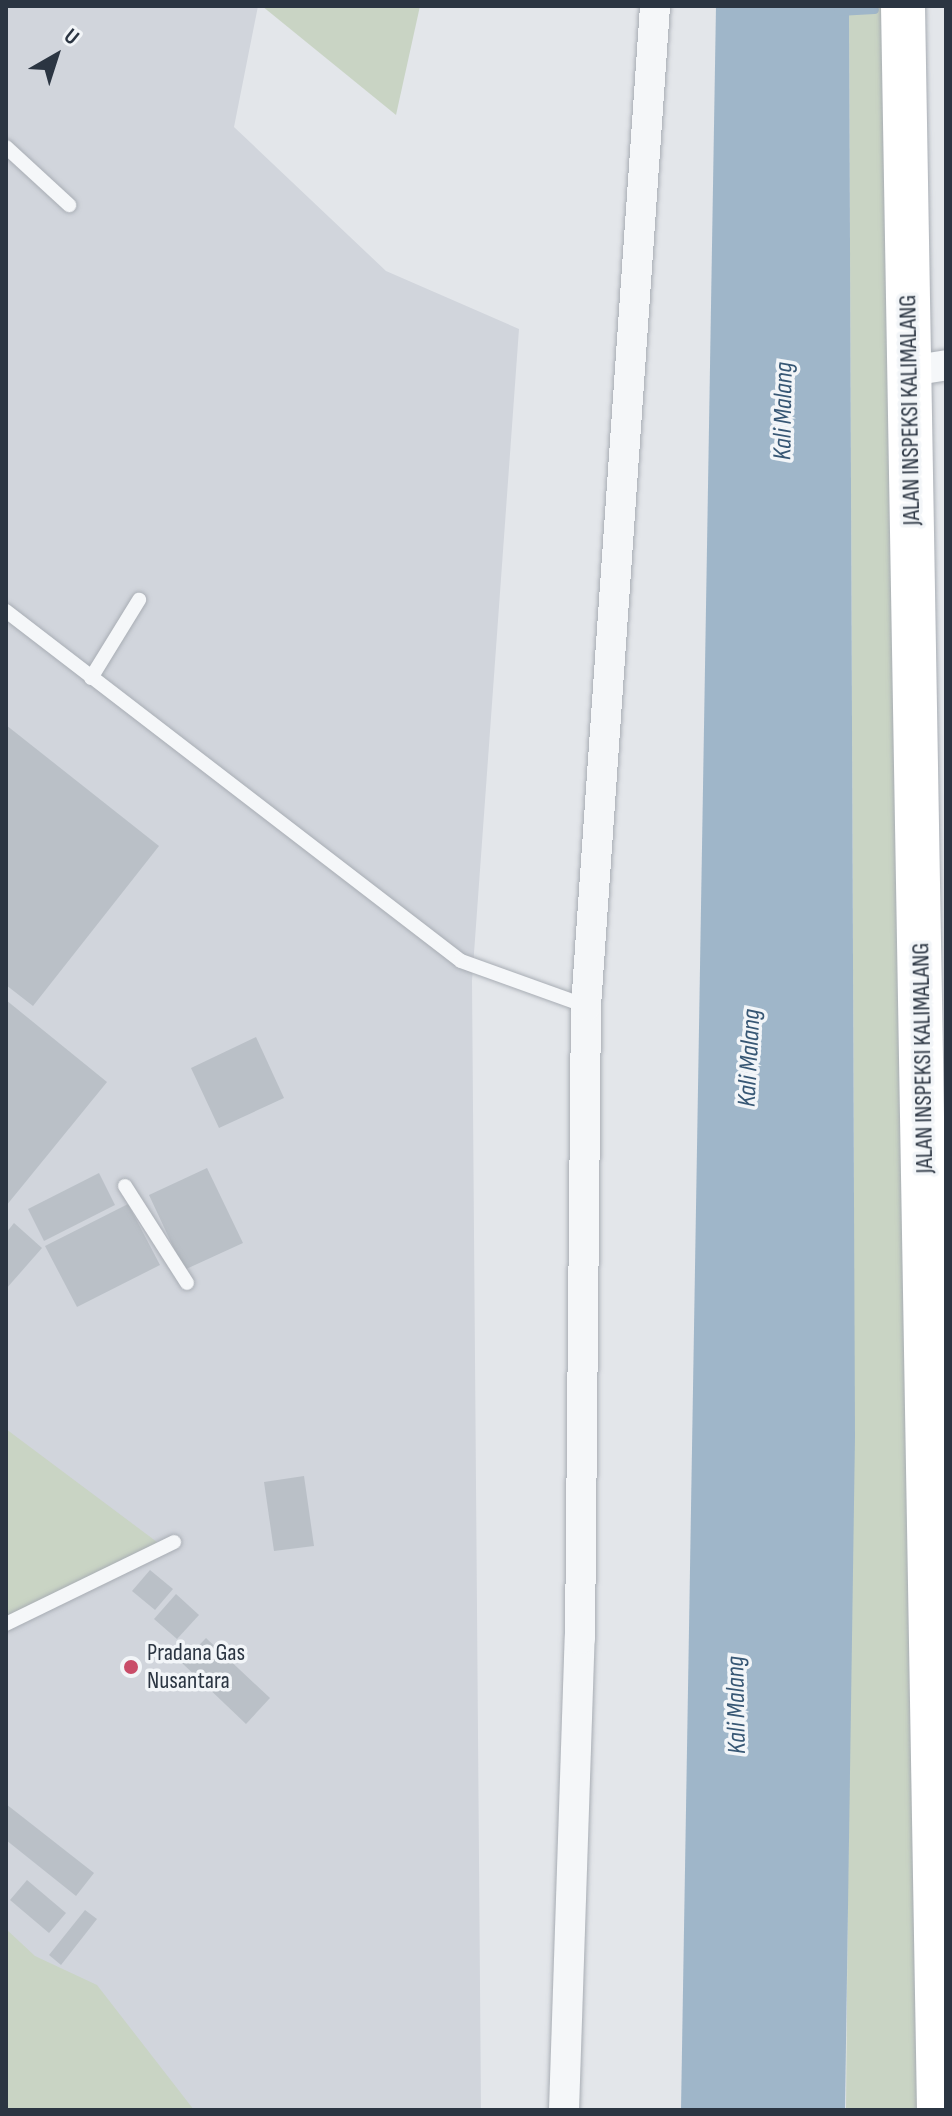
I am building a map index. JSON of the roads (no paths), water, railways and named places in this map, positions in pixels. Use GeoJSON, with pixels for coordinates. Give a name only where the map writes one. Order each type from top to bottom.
{"type":"FeatureCollection","features":[{"type":"Feature","properties":{"kind":"main road","name":"JALAN INSPEKSI KALIMALANG"},"geometry":{"type":"LineString","coordinates":[[903,6],[928,368],[942,1889],[939,2110]]}},
{"type":"Feature","properties":{"kind":"street"},"geometry":{"type":"LineString","coordinates":[[564,2110],[580,1639],[586,1006],[655,6]]}},
{"type":"Feature","properties":{"kind":"lane"},"geometry":{"type":"LineString","coordinates":[[6,147],[69,205]]}},
{"type":"Feature","properties":{"kind":"lane"},"geometry":{"type":"LineString","coordinates":[[91,678],[139,600]]}},
{"type":"Feature","properties":{"kind":"lane"},"geometry":{"type":"LineString","coordinates":[[6,611],[461,961],[586,1006]]}},
{"type":"Feature","properties":{"kind":"lane"},"geometry":{"type":"LineString","coordinates":[[125,1186],[187,1283]]}},
{"type":"Feature","properties":{"kind":"lane"},"geometry":{"type":"LineString","coordinates":[[6,1624],[174,1542]]}},
{"type":"Feature","properties":{"kind":"water","name":"Kali Malang"},"geometry":{"type":"Polygon","coordinates":[[[716,6],[849,6],[855,1436],[845,2110],[681,2110],[716,6]]]}},
{"type":"Feature","properties":{"kind":"waterway"},"geometry":{"type":"LineString","coordinates":[[838,11],[874,9]]}},
{"type":"Feature","properties":{"kind":"place","name":"Pradana Gas Nusantara"},"geometry":{"type":"Point","coordinates":[131,1667]}}]}
